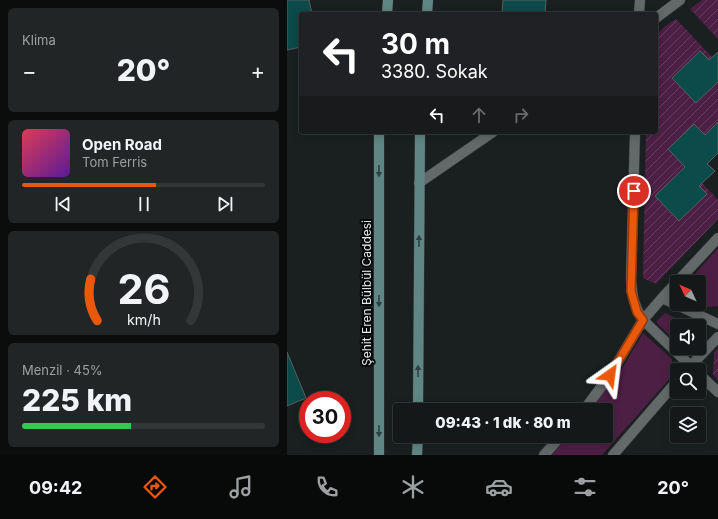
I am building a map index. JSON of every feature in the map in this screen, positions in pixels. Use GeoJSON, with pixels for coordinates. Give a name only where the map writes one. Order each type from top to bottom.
{"type":"FeatureCollection","features":[{"type":"Feature","properties":{"kind":"main road"},"geometry":{"type":"LineString","coordinates":[[387,12],[388,0]]}},
{"type":"Feature","properties":{"kind":"main road"},"geometry":{"type":"LineString","coordinates":[[427,12],[428,0]]}},
{"type":"Feature","properties":{"kind":"main road","name":"Şehit Eren Bülbül Caddesi"},"geometry":{"type":"LineString","coordinates":[[379,134],[379,455]]}},
{"type":"Feature","properties":{"kind":"main road"},"geometry":{"type":"LineString","coordinates":[[418,403],[420,134]]}},
{"type":"Feature","properties":{"kind":"main road"},"geometry":{"type":"LineString","coordinates":[[417,455],[418,443]]}},
{"type":"Feature","properties":{"kind":"street"},"geometry":{"type":"LineString","coordinates":[[639,12],[640,0]]}},
{"type":"Feature","properties":{"kind":"street"},"geometry":{"type":"LineString","coordinates":[[658,16],[680,0]]}},
{"type":"Feature","properties":{"kind":"street"},"geometry":{"type":"LineString","coordinates":[[419,183],[490,134]]}},
{"type":"Feature","properties":{"kind":"street"},"geometry":{"type":"LineString","coordinates":[[635,134],[631,291],[637,312],[643,320],[685,363]]}},
{"type":"Feature","properties":{"kind":"street"},"geometry":{"type":"LineString","coordinates":[[589,403],[610,375],[643,320],[718,238]]}},
{"type":"Feature","properties":{"kind":"street"},"geometry":{"type":"LineString","coordinates":[[662,298],[718,324]]}},
{"type":"Feature","properties":{"kind":"street"},"geometry":{"type":"LineString","coordinates":[[696,363],[718,337]]}},
{"type":"Feature","properties":{"kind":"street"},"geometry":{"type":"LineString","coordinates":[[706,381],[718,392]]}},
{"type":"Feature","properties":{"kind":"street"},"geometry":{"type":"LineString","coordinates":[[613,455],[670,389]]}},
{"type":"Feature","properties":{"kind":"street"},"geometry":{"type":"LineString","coordinates":[[544,455],[555,443]]}},
{"type":"Feature","properties":{"kind":"shaded area"},"geometry":{"type":"Polygon","coordinates":[[[702,0],[718,0],[718,39],[690,9],[702,0]]]}},
{"type":"Feature","properties":{"kind":"shaded area"},"geometry":{"type":"Polygon","coordinates":[[[676,19],[712,57],[718,52],[718,153],[707,163],[715,171],[702,183],[718,200],[718,219],[656,284],[643,278],[646,134],[658,134],[658,34],[664,27],[676,19]]]}},
{"type":"Feature","properties":{"kind":"shaded area"},"geometry":{"type":"Polygon","coordinates":[[[718,248],[718,306],[706,306],[706,275],[694,275],[718,248]]]}},
{"type":"Feature","properties":{"kind":"shaded area"},"geometry":{"type":"Polygon","coordinates":[[[665,313],[677,319],[670,319],[670,336],[656,322],[665,313]]]}},
{"type":"Feature","properties":{"kind":"shaded area"},"geometry":{"type":"Polygon","coordinates":[[[643,333],[672,359],[672,363],[670,363],[670,378],[613,443],[613,403],[595,403],[623,367],[643,333]]]}},
{"type":"Feature","properties":{"kind":"shaded area"},"geometry":{"type":"Polygon","coordinates":[[[718,349],[718,380],[713,375],[714,353],[718,349]]]}},
{"type":"Feature","properties":{"kind":"shaded area"},"geometry":{"type":"Polygon","coordinates":[[[560,443],[613,443],[602,455],[549,455],[560,443]]]}},
{"type":"Feature","properties":{"kind":"building"},"geometry":{"type":"Polygon","coordinates":[[[287,0],[309,0],[312,12],[299,12],[299,47],[287,50],[287,0]]]}},
{"type":"Feature","properties":{"kind":"building"},"geometry":{"type":"Polygon","coordinates":[[[503,0],[546,0],[545,12],[502,12],[503,0]]]}},
{"type":"Feature","properties":{"kind":"building"},"geometry":{"type":"Polygon","coordinates":[[[700,51],[709,60],[718,52],[718,82],[696,103],[672,78],[700,51]]]}},
{"type":"Feature","properties":{"kind":"building"},"geometry":{"type":"Polygon","coordinates":[[[718,122],[718,153],[707,164],[715,171],[699,186],[707,194],[679,221],[655,196],[685,167],[668,149],[694,124],[705,135],[718,122]]]}},
{"type":"Feature","properties":{"kind":"building"},"geometry":{"type":"Polygon","coordinates":[[[287,352],[303,391],[299,391],[299,401],[287,406],[287,352]]]}},
{"type":"Feature","properties":{"kind":"route"},"geometry":{"type":"LineString","coordinates":[[610,375],[643,320],[637,312],[631,291],[634,191]]}}]}
